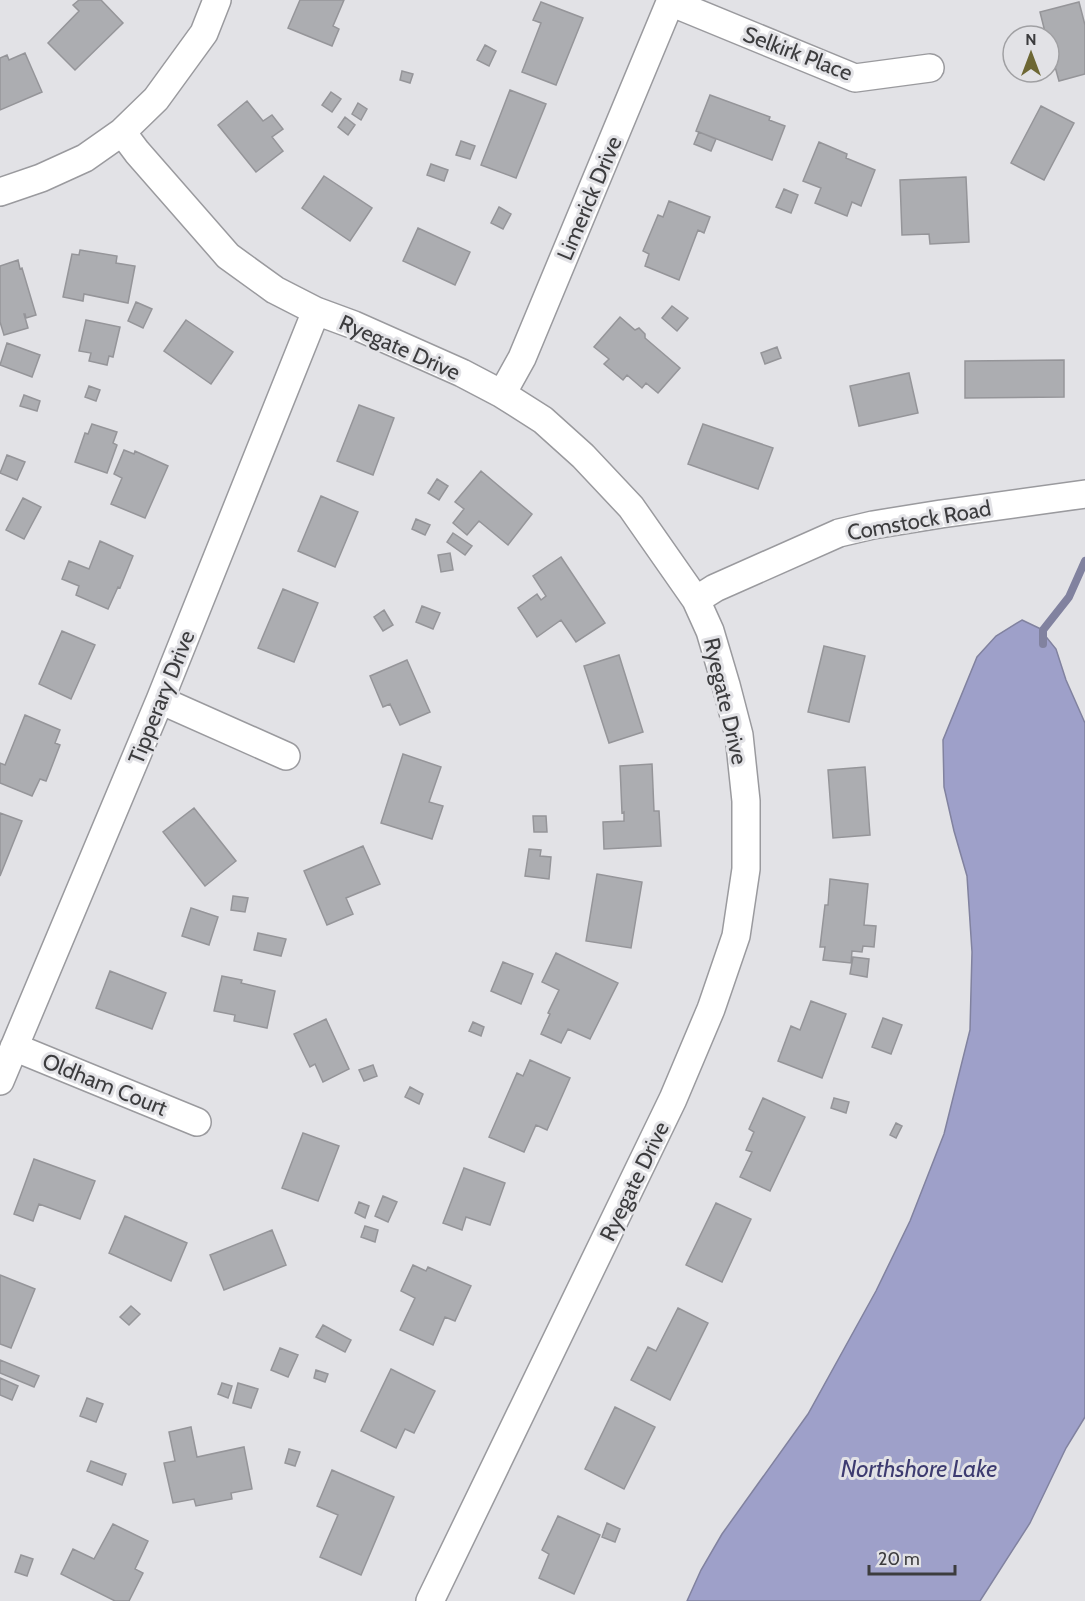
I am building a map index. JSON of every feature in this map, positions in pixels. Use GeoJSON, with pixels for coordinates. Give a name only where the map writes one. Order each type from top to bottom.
{"type":"FeatureCollection","features":[{"type":"Feature","properties":{"kind":"street"},"geometry":{"type":"LineString","coordinates":[[0,192],[41,178],[85,158],[122,132],[156,99],[204,33],[217,0]]}},
{"type":"Feature","properties":{"kind":"street","name":"Selkirk Place"},"geometry":{"type":"LineString","coordinates":[[671,1],[855,78],[930,68]]}},
{"type":"Feature","properties":{"kind":"street","name":"Limerick Drive"},"geometry":{"type":"LineString","coordinates":[[502,394],[522,358],[671,1]]}},
{"type":"Feature","properties":{"kind":"street","name":"Ryegate Drive"},"geometry":{"type":"LineString","coordinates":[[122,132],[228,256],[275,290],[316,311],[354,325],[462,373],[502,394],[543,420],[591,464],[631,507],[696,600],[710,631],[739,735],[746,801],[746,869],[736,936],[711,1009],[673,1100],[430,1601]]}},
{"type":"Feature","properties":{"kind":"street","name":"Tipperary Drive"},"geometry":{"type":"LineString","coordinates":[[0,1080],[160,700],[316,311]]}},
{"type":"Feature","properties":{"kind":"street","name":"Comstock Road"},"geometry":{"type":"LineString","coordinates":[[696,600],[715,588],[839,533],[941,514],[1085,495]]}},
{"type":"Feature","properties":{"kind":"street"},"geometry":{"type":"LineString","coordinates":[[160,700],[286,756]]}},
{"type":"Feature","properties":{"kind":"street","name":"Oldham Court"},"geometry":{"type":"LineString","coordinates":[[14,1047],[197,1122]]}},
{"type":"Feature","properties":{"kind":"water","name":"Northshore Lake"},"geometry":{"type":"Polygon","coordinates":[[[1022,620],[1043,630],[1056,649],[1066,680],[1085,723],[1085,1417],[1066,1448],[1030,1523],[980,1601],[687,1601],[701,1570],[722,1534],[808,1414],[876,1291],[910,1221],[944,1134],[970,1030],[972,952],[967,876],[944,787],[943,740],[977,657],[996,636],[1022,620]]]}},
{"type":"Feature","properties":{"kind":"building"},"geometry":{"type":"Polygon","coordinates":[[[79,0],[101,0],[123,23],[75,70],[48,43],[79,11],[73,5],[79,0]]]}},
{"type":"Feature","properties":{"kind":"building"},"geometry":{"type":"Polygon","coordinates":[[[300,0],[344,0],[333,26],[339,29],[332,46],[288,28],[300,0]]]}},
{"type":"Feature","properties":{"kind":"building"},"geometry":{"type":"Polygon","coordinates":[[[541,2],[583,18],[556,85],[522,72],[541,23],[533,20],[541,2]]]}},
{"type":"Feature","properties":{"kind":"building"},"geometry":{"type":"Polygon","coordinates":[[[1079,2],[1085,25],[1085,74],[1061,80],[1061,24],[1043,24],[1040,12],[1079,2]]]}},
{"type":"Feature","properties":{"kind":"building"},"geometry":{"type":"Polygon","coordinates":[[[485,45],[496,51],[489,66],[477,60],[485,45]]]}},
{"type":"Feature","properties":{"kind":"building"},"geometry":{"type":"Polygon","coordinates":[[[25,53],[42,92],[0,110],[0,58],[7,55],[9,60],[25,53]]]}},
{"type":"Feature","properties":{"kind":"building"},"geometry":{"type":"Polygon","coordinates":[[[402,71],[413,74],[410,83],[400,80],[402,71]]]}},
{"type":"Feature","properties":{"kind":"building"},"geometry":{"type":"Polygon","coordinates":[[[510,90],[546,104],[516,178],[481,165],[510,90]]]}},
{"type":"Feature","properties":{"kind":"building"},"geometry":{"type":"Polygon","coordinates":[[[331,92],[341,99],[332,112],[322,105],[331,92]]]}},
{"type":"Feature","properties":{"kind":"building"},"geometry":{"type":"Polygon","coordinates":[[[710,95],[770,117],[769,120],[785,126],[772,160],[696,131],[710,95]]]}},
{"type":"Feature","properties":{"kind":"building"},"geometry":{"type":"Polygon","coordinates":[[[247,101],[263,121],[272,115],[283,129],[272,137],[283,151],[256,172],[218,125],[247,101]]]}},
{"type":"Feature","properties":{"kind":"building"},"geometry":{"type":"Polygon","coordinates":[[[358,103],[367,109],[361,120],[352,114],[358,103]]]}},
{"type":"Feature","properties":{"kind":"building"},"geometry":{"type":"Polygon","coordinates":[[[1041,106],[1074,123],[1044,180],[1011,163],[1041,106]]]}},
{"type":"Feature","properties":{"kind":"building"},"geometry":{"type":"Polygon","coordinates":[[[345,117],[355,125],[348,135],[338,127],[345,117]]]}},
{"type":"Feature","properties":{"kind":"building"},"geometry":{"type":"Polygon","coordinates":[[[699,132],[716,139],[711,151],[694,144],[699,132]]]}},
{"type":"Feature","properties":{"kind":"building"},"geometry":{"type":"Polygon","coordinates":[[[461,141],[475,146],[470,159],[456,155],[461,141]]]}},
{"type":"Feature","properties":{"kind":"building"},"geometry":{"type":"Polygon","coordinates":[[[819,142],[847,154],[846,158],[875,170],[861,206],[852,202],[847,216],[815,203],[821,188],[803,181],[819,142]]]}},
{"type":"Feature","properties":{"kind":"building"},"geometry":{"type":"Polygon","coordinates":[[[431,164],[448,170],[444,181],[427,175],[431,164]]]}},
{"type":"Feature","properties":{"kind":"building"},"geometry":{"type":"Polygon","coordinates":[[[324,176],[372,208],[350,241],[302,208],[324,176]]]}},
{"type":"Feature","properties":{"kind":"building"},"geometry":{"type":"Polygon","coordinates":[[[966,177],[969,242],[930,244],[929,234],[902,235],[900,180],[966,177]]]}},
{"type":"Feature","properties":{"kind":"building"},"geometry":{"type":"Polygon","coordinates":[[[784,189],[798,195],[791,213],[776,207],[784,189]]]}},
{"type":"Feature","properties":{"kind":"building"},"geometry":{"type":"Polygon","coordinates":[[[669,201],[710,217],[704,233],[698,230],[679,280],[645,266],[649,254],[643,251],[658,215],[663,217],[669,201]]]}},
{"type":"Feature","properties":{"kind":"building"},"geometry":{"type":"Polygon","coordinates":[[[499,207],[511,214],[503,229],[491,223],[499,207]]]}},
{"type":"Feature","properties":{"kind":"building"},"geometry":{"type":"Polygon","coordinates":[[[418,228],[470,252],[455,285],[403,261],[418,228]]]}},
{"type":"Feature","properties":{"kind":"building"},"geometry":{"type":"Polygon","coordinates":[[[80,250],[117,256],[116,263],[135,266],[128,303],[84,294],[83,301],[63,297],[72,254],[79,255],[80,250]]]}},
{"type":"Feature","properties":{"kind":"building"},"geometry":{"type":"Polygon","coordinates":[[[18,260],[36,315],[26,318],[24,314],[28,328],[4,335],[0,322],[0,266],[18,260]]]}},
{"type":"Feature","properties":{"kind":"building"},"geometry":{"type":"Polygon","coordinates":[[[136,302],[152,309],[143,328],[128,321],[136,302]]]}},
{"type":"Feature","properties":{"kind":"building"},"geometry":{"type":"Polygon","coordinates":[[[672,306],[688,318],[677,331],[662,318],[672,306]]]}},
{"type":"Feature","properties":{"kind":"building"},"geometry":{"type":"Polygon","coordinates":[[[620,317],[635,330],[639,328],[645,334],[645,338],[680,368],[658,393],[646,383],[642,388],[627,375],[623,380],[604,364],[609,359],[594,347],[620,317]]]}},
{"type":"Feature","properties":{"kind":"building"},"geometry":{"type":"Polygon","coordinates":[[[86,320],[120,327],[113,357],[109,356],[107,365],[89,361],[91,353],[79,351],[86,320]]]}},
{"type":"Feature","properties":{"kind":"building"},"geometry":{"type":"Polygon","coordinates":[[[186,320],[233,352],[211,384],[164,351],[186,320]]]}},
{"type":"Feature","properties":{"kind":"building"},"geometry":{"type":"Polygon","coordinates":[[[7,343],[40,355],[32,377],[0,365],[7,343]]]}},
{"type":"Feature","properties":{"kind":"building"},"geometry":{"type":"Polygon","coordinates":[[[777,347],[781,358],[765,364],[761,353],[777,347]]]}},
{"type":"Feature","properties":{"kind":"building"},"geometry":{"type":"Polygon","coordinates":[[[1064,360],[1064,397],[965,398],[965,361],[1064,360]]]}},
{"type":"Feature","properties":{"kind":"building"},"geometry":{"type":"Polygon","coordinates":[[[909,373],[918,413],[859,426],[850,386],[909,373]]]}},
{"type":"Feature","properties":{"kind":"building"},"geometry":{"type":"Polygon","coordinates":[[[89,386],[100,390],[96,401],[85,397],[89,386]]]}},
{"type":"Feature","properties":{"kind":"building"},"geometry":{"type":"Polygon","coordinates":[[[24,395],[40,401],[37,411],[20,406],[24,395]]]}},
{"type":"Feature","properties":{"kind":"building"},"geometry":{"type":"Polygon","coordinates":[[[359,405],[394,418],[373,475],[337,461],[359,405]]]}},
{"type":"Feature","properties":{"kind":"building"},"geometry":{"type":"Polygon","coordinates":[[[92,424],[117,432],[113,443],[117,445],[107,473],[75,462],[85,433],[88,434],[92,424]]]}},
{"type":"Feature","properties":{"kind":"building"},"geometry":{"type":"Polygon","coordinates":[[[703,424],[773,448],[758,489],[688,464],[703,424]]]}},
{"type":"Feature","properties":{"kind":"building"},"geometry":{"type":"Polygon","coordinates":[[[124,450],[134,454],[135,451],[168,466],[145,518],[111,504],[122,478],[114,474],[124,450]]]}},
{"type":"Feature","properties":{"kind":"building"},"geometry":{"type":"Polygon","coordinates":[[[7,455],[25,462],[17,480],[0,473],[7,455]]]}},
{"type":"Feature","properties":{"kind":"building"},"geometry":{"type":"Polygon","coordinates":[[[481,471],[532,514],[508,545],[479,521],[467,535],[453,523],[464,509],[455,502],[481,471]]]}},
{"type":"Feature","properties":{"kind":"building"},"geometry":{"type":"Polygon","coordinates":[[[437,479],[448,486],[439,500],[428,493],[437,479]]]}},
{"type":"Feature","properties":{"kind":"building"},"geometry":{"type":"Polygon","coordinates":[[[321,496],[358,512],[335,567],[298,551],[321,496]]]}},
{"type":"Feature","properties":{"kind":"building"},"geometry":{"type":"Polygon","coordinates":[[[23,498],[41,507],[24,539],[6,530],[23,498]]]}},
{"type":"Feature","properties":{"kind":"building"},"geometry":{"type":"Polygon","coordinates":[[[416,519],[430,525],[425,535],[412,529],[416,519]]]}},
{"type":"Feature","properties":{"kind":"building"},"geometry":{"type":"Polygon","coordinates":[[[453,533],[472,546],[465,555],[447,542],[453,533]]]}},
{"type":"Feature","properties":{"kind":"building"},"geometry":{"type":"Polygon","coordinates":[[[100,541],[133,556],[120,588],[118,587],[108,609],[76,595],[79,586],[62,579],[69,561],[89,569],[100,541]]]}},
{"type":"Feature","properties":{"kind":"building"},"geometry":{"type":"Polygon","coordinates":[[[450,553],[453,570],[441,572],[438,555],[450,553]]]}},
{"type":"Feature","properties":{"kind":"building"},"geometry":{"type":"Polygon","coordinates":[[[561,557],[605,623],[576,642],[561,620],[537,637],[518,608],[537,594],[541,600],[546,596],[533,576],[561,557]]]}},
{"type":"Feature","properties":{"kind":"building"},"geometry":{"type":"Polygon","coordinates":[[[283,589],[318,603],[294,662],[258,648],[283,589]]]}},
{"type":"Feature","properties":{"kind":"building"},"geometry":{"type":"Polygon","coordinates":[[[422,606],[440,613],[433,629],[416,622],[422,606]]]}},
{"type":"Feature","properties":{"kind":"building"},"geometry":{"type":"Polygon","coordinates":[[[384,610],[393,625],[383,631],[374,617],[384,610]]]}},
{"type":"Feature","properties":{"kind":"building"},"geometry":{"type":"Polygon","coordinates":[[[62,631],[95,645],[71,699],[39,684],[62,631]]]}},
{"type":"Feature","properties":{"kind":"building"},"geometry":{"type":"Polygon","coordinates":[[[824,646],[865,656],[849,722],[808,712],[824,646]]]}},
{"type":"Feature","properties":{"kind":"building"},"geometry":{"type":"Polygon","coordinates":[[[619,655],[643,732],[609,743],[584,666],[619,655]]]}},
{"type":"Feature","properties":{"kind":"building"},"geometry":{"type":"Polygon","coordinates":[[[407,660],[430,712],[400,725],[390,704],[383,707],[370,676],[407,660]]]}},
{"type":"Feature","properties":{"kind":"building"},"geometry":{"type":"Polygon","coordinates":[[[25,715],[60,730],[55,743],[60,745],[46,781],[40,779],[32,796],[0,783],[0,763],[5,765],[25,715]]]}},
{"type":"Feature","properties":{"kind":"building"},"geometry":{"type":"Polygon","coordinates":[[[403,754],[441,767],[429,802],[443,806],[432,839],[381,823],[403,754]]]}},
{"type":"Feature","properties":{"kind":"building"},"geometry":{"type":"Polygon","coordinates":[[[652,764],[654,811],[659,811],[661,846],[604,849],[603,822],[624,821],[620,766],[652,764]]]}},
{"type":"Feature","properties":{"kind":"building"},"geometry":{"type":"Polygon","coordinates":[[[865,767],[870,835],[833,838],[828,770],[865,767]]]}},
{"type":"Feature","properties":{"kind":"building"},"geometry":{"type":"Polygon","coordinates":[[[194,808],[236,861],[205,886],[163,832],[194,808]]]}},
{"type":"Feature","properties":{"kind":"building"},"geometry":{"type":"Polygon","coordinates":[[[0,813],[22,821],[0,876],[0,813]]]}},
{"type":"Feature","properties":{"kind":"building"},"geometry":{"type":"Polygon","coordinates":[[[533,816],[546,816],[547,832],[534,832],[533,816]]]}},
{"type":"Feature","properties":{"kind":"building"},"geometry":{"type":"Polygon","coordinates":[[[363,846],[380,884],[346,898],[353,914],[327,925],[304,871],[363,846]]]}},
{"type":"Feature","properties":{"kind":"building"},"geometry":{"type":"Polygon","coordinates":[[[529,849],[541,850],[540,856],[551,857],[549,879],[525,876],[529,849]]]}},
{"type":"Feature","properties":{"kind":"building"},"geometry":{"type":"Polygon","coordinates":[[[597,874],[642,882],[631,948],[586,941],[597,874]]]}},
{"type":"Feature","properties":{"kind":"building"},"geometry":{"type":"Polygon","coordinates":[[[830,879],[868,884],[864,925],[876,926],[874,947],[863,946],[862,952],[852,951],[851,963],[823,960],[825,947],[820,947],[825,905],[828,905],[830,879]]]}},
{"type":"Feature","properties":{"kind":"building"},"geometry":{"type":"Polygon","coordinates":[[[233,896],[248,898],[245,912],[231,910],[233,896]]]}},
{"type":"Feature","properties":{"kind":"building"},"geometry":{"type":"Polygon","coordinates":[[[191,908],[218,917],[209,945],[182,936],[191,908]]]}},
{"type":"Feature","properties":{"kind":"building"},"geometry":{"type":"Polygon","coordinates":[[[258,933],[286,939],[281,956],[254,950],[258,933]]]}},
{"type":"Feature","properties":{"kind":"building"},"geometry":{"type":"Polygon","coordinates":[[[556,953],[618,983],[590,1039],[568,1029],[561,1043],[541,1034],[559,990],[542,982],[556,953]]]}},
{"type":"Feature","properties":{"kind":"building"},"geometry":{"type":"Polygon","coordinates":[[[853,957],[869,959],[867,977],[850,974],[853,957]]]}},
{"type":"Feature","properties":{"kind":"building"},"geometry":{"type":"Polygon","coordinates":[[[503,962],[533,974],[521,1004],[491,991],[503,962]]]}},
{"type":"Feature","properties":{"kind":"building"},"geometry":{"type":"Polygon","coordinates":[[[110,971],[166,993],[152,1029],[96,1008],[110,971]]]}},
{"type":"Feature","properties":{"kind":"building"},"geometry":{"type":"Polygon","coordinates":[[[222,976],[275,991],[267,1028],[234,1021],[235,1015],[214,1011],[222,976]]]}},
{"type":"Feature","properties":{"kind":"building"},"geometry":{"type":"Polygon","coordinates":[[[811,1001],[846,1014],[822,1078],[778,1061],[791,1026],[800,1030],[811,1001]]]}},
{"type":"Feature","properties":{"kind":"building"},"geometry":{"type":"Polygon","coordinates":[[[883,1018],[902,1025],[891,1054],[872,1047],[883,1018]]]}},
{"type":"Feature","properties":{"kind":"building"},"geometry":{"type":"Polygon","coordinates":[[[326,1019],[349,1069],[323,1082],[315,1064],[310,1067],[294,1034],[326,1019]]]}},
{"type":"Feature","properties":{"kind":"building"},"geometry":{"type":"Polygon","coordinates":[[[473,1022],[484,1027],[481,1036],[469,1031],[473,1022]]]}},
{"type":"Feature","properties":{"kind":"building"},"geometry":{"type":"Polygon","coordinates":[[[530,1060],[570,1078],[547,1130],[536,1125],[524,1152],[489,1137],[517,1073],[523,1076],[530,1060]]]}},
{"type":"Feature","properties":{"kind":"building"},"geometry":{"type":"Polygon","coordinates":[[[373,1065],[377,1076],[364,1081],[359,1070],[373,1065]]]}},
{"type":"Feature","properties":{"kind":"building"},"geometry":{"type":"Polygon","coordinates":[[[410,1087],[423,1094],[419,1104],[405,1097],[410,1087]]]}},
{"type":"Feature","properties":{"kind":"building"},"geometry":{"type":"Polygon","coordinates":[[[763,1098],[805,1117],[770,1191],[740,1177],[752,1152],[746,1150],[754,1132],[749,1129],[763,1098]]]}},
{"type":"Feature","properties":{"kind":"building"},"geometry":{"type":"Polygon","coordinates":[[[834,1098],[849,1102],[846,1113],[831,1108],[834,1098]]]}},
{"type":"Feature","properties":{"kind":"building"},"geometry":{"type":"Polygon","coordinates":[[[896,1123],[902,1126],[896,1138],[890,1135],[896,1123]]]}},
{"type":"Feature","properties":{"kind":"building"},"geometry":{"type":"Polygon","coordinates":[[[303,1133],[339,1146],[318,1201],[282,1188],[303,1133]]]}},
{"type":"Feature","properties":{"kind":"building"},"geometry":{"type":"Polygon","coordinates":[[[34,1159],[95,1181],[80,1219],[39,1204],[33,1221],[14,1214],[34,1159]]]}},
{"type":"Feature","properties":{"kind":"building"},"geometry":{"type":"Polygon","coordinates":[[[464,1168],[505,1183],[490,1225],[466,1217],[462,1230],[443,1223],[464,1168]]]}},
{"type":"Feature","properties":{"kind":"building"},"geometry":{"type":"Polygon","coordinates":[[[383,1196],[397,1202],[388,1222],[375,1216],[383,1196]]]}},
{"type":"Feature","properties":{"kind":"building"},"geometry":{"type":"Polygon","coordinates":[[[359,1202],[369,1206],[365,1218],[355,1213],[359,1202]]]}},
{"type":"Feature","properties":{"kind":"building"},"geometry":{"type":"Polygon","coordinates":[[[716,1203],[751,1219],[722,1282],[686,1265],[716,1203]]]}},
{"type":"Feature","properties":{"kind":"building"},"geometry":{"type":"Polygon","coordinates":[[[125,1216],[187,1243],[171,1281],[109,1253],[125,1216]]]}},
{"type":"Feature","properties":{"kind":"building"},"geometry":{"type":"Polygon","coordinates":[[[365,1226],[378,1230],[375,1242],[361,1237],[365,1226]]]}},
{"type":"Feature","properties":{"kind":"building"},"geometry":{"type":"Polygon","coordinates":[[[272,1230],[286,1265],[224,1290],[210,1255],[272,1230]]]}},
{"type":"Feature","properties":{"kind":"building"},"geometry":{"type":"Polygon","coordinates":[[[413,1265],[426,1271],[428,1267],[471,1286],[455,1321],[445,1317],[433,1345],[400,1330],[415,1298],[401,1291],[413,1265]]]}},
{"type":"Feature","properties":{"kind":"building"},"geometry":{"type":"Polygon","coordinates":[[[0,1275],[35,1289],[11,1348],[0,1344],[0,1275]]]}},
{"type":"Feature","properties":{"kind":"building"},"geometry":{"type":"Polygon","coordinates":[[[131,1306],[140,1314],[129,1325],[120,1317],[131,1306]]]}},
{"type":"Feature","properties":{"kind":"building"},"geometry":{"type":"Polygon","coordinates":[[[678,1308],[708,1323],[670,1400],[631,1380],[648,1347],[656,1351],[678,1308]]]}},
{"type":"Feature","properties":{"kind":"building"},"geometry":{"type":"Polygon","coordinates":[[[323,1325],[351,1340],[345,1352],[316,1337],[323,1325]]]}},
{"type":"Feature","properties":{"kind":"building"},"geometry":{"type":"Polygon","coordinates":[[[280,1348],[298,1355],[288,1377],[271,1370],[280,1348]]]}},
{"type":"Feature","properties":{"kind":"building"},"geometry":{"type":"Polygon","coordinates":[[[0,1360],[39,1376],[34,1387],[0,1373],[0,1360]]]}},
{"type":"Feature","properties":{"kind":"building"},"geometry":{"type":"Polygon","coordinates":[[[391,1369],[435,1391],[414,1433],[405,1429],[396,1448],[361,1431],[391,1369]]]}},
{"type":"Feature","properties":{"kind":"building"},"geometry":{"type":"Polygon","coordinates":[[[316,1370],[328,1374],[325,1382],[314,1378],[316,1370]]]}},
{"type":"Feature","properties":{"kind":"building"},"geometry":{"type":"Polygon","coordinates":[[[0,1378],[18,1386],[12,1400],[0,1395],[0,1378]]]}},
{"type":"Feature","properties":{"kind":"building"},"geometry":{"type":"Polygon","coordinates":[[[222,1383],[232,1386],[228,1398],[218,1394],[222,1383]]]}},
{"type":"Feature","properties":{"kind":"building"},"geometry":{"type":"Polygon","coordinates":[[[238,1383],[258,1389],[251,1408],[233,1403],[238,1383]]]}},
{"type":"Feature","properties":{"kind":"building"},"geometry":{"type":"Polygon","coordinates":[[[87,1398],[103,1404],[96,1422],[80,1416],[87,1398]]]}},
{"type":"Feature","properties":{"kind":"building"},"geometry":{"type":"Polygon","coordinates":[[[615,1407],[655,1427],[624,1489],[585,1469],[615,1407]]]}},
{"type":"Feature","properties":{"kind":"building"},"geometry":{"type":"Polygon","coordinates":[[[191,1427],[197,1457],[244,1447],[252,1489],[231,1493],[232,1499],[196,1506],[194,1499],[173,1503],[164,1463],[175,1461],[169,1432],[191,1427]]]}},
{"type":"Feature","properties":{"kind":"building"},"geometry":{"type":"Polygon","coordinates":[[[289,1449],[300,1452],[295,1466],[285,1463],[289,1449]]]}},
{"type":"Feature","properties":{"kind":"building"},"geometry":{"type":"Polygon","coordinates":[[[91,1461],[126,1474],[122,1485],[87,1471],[91,1461]]]}},
{"type":"Feature","properties":{"kind":"building"},"geometry":{"type":"Polygon","coordinates":[[[332,1470],[394,1497],[361,1575],[320,1557],[338,1515],[317,1506],[332,1470]]]}},
{"type":"Feature","properties":{"kind":"building"},"geometry":{"type":"Polygon","coordinates":[[[558,1516],[600,1535],[574,1594],[539,1578],[549,1554],[542,1550],[558,1516]]]}},
{"type":"Feature","properties":{"kind":"building"},"geometry":{"type":"Polygon","coordinates":[[[607,1523],[620,1529],[615,1542],[602,1537],[607,1523]]]}},
{"type":"Feature","properties":{"kind":"building"},"geometry":{"type":"Polygon","coordinates":[[[113,1524],[148,1541],[135,1569],[143,1573],[129,1601],[115,1601],[61,1574],[73,1549],[94,1559],[113,1524]]]}},
{"type":"Feature","properties":{"kind":"building"},"geometry":{"type":"Polygon","coordinates":[[[21,1555],[33,1559],[27,1576],[15,1572],[21,1555]]]}},
{"type":"Feature","properties":{"kind":"waterway"},"geometry":{"type":"LineString","coordinates":[[1043,644],[1043,630],[1069,597],[1085,561]]}}]}
